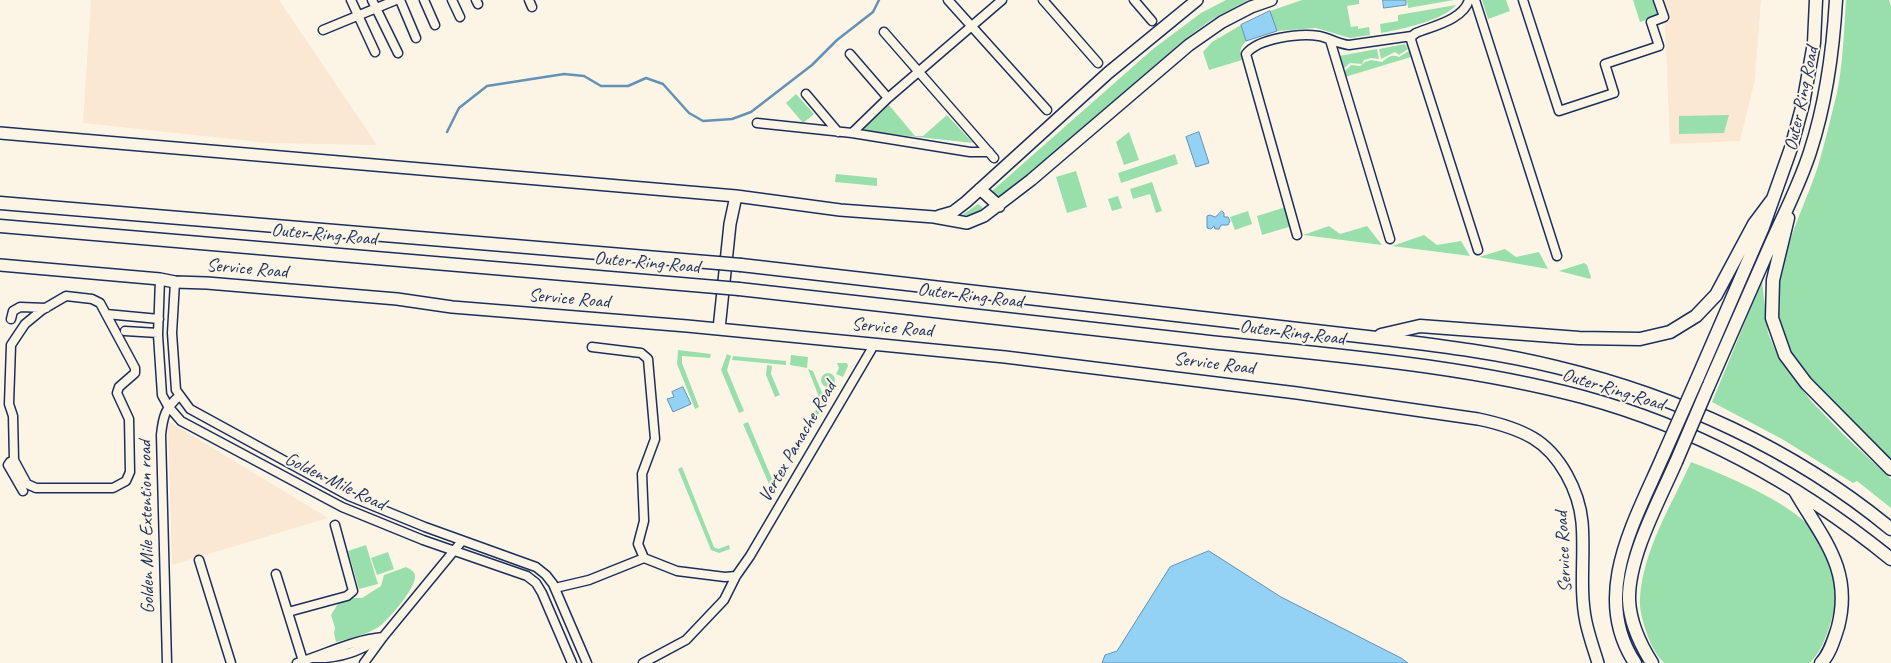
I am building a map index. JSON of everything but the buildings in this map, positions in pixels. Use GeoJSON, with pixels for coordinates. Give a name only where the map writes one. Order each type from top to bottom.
{"type":"FeatureCollection","features":[{"type":"Feature","properties":{"kind":"highway","name":"Outer Ring Road"},"geometry":{"type":"LineString","coordinates":[[1635,663],[1629,654],[1619,628],[1615,601],[1617,571],[1628,537],[1763,227],[1791,148],[1803,104],[1814,43],[1816,0]]}},
{"type":"Feature","properties":{"kind":"highway","name":"Outer Ring Road"},"geometry":{"type":"LineString","coordinates":[[1791,203],[1810,153],[1822,108],[1831,56],[1836,0]]}},
{"type":"Feature","properties":{"kind":"highway"},"geometry":{"type":"LineString","coordinates":[[1371,337],[1420,326],[1580,338],[1640,339],[1670,332],[1696,316],[1716,295],[1754,224],[1772,200]]}},
{"type":"Feature","properties":{"kind":"highway","name":"Outer Ring Road"},"geometry":{"type":"LineString","coordinates":[[0,203],[741,265],[1371,337],[1520,359],[1589,375],[1650,394],[1708,417],[1777,452],[1834,487],[1891,529]]}},
{"type":"Feature","properties":{"kind":"highway"},"geometry":{"type":"LineString","coordinates":[[1652,663],[1642,647],[1633,624],[1629,601],[1631,574],[1642,542],[1708,387],[1771,244],[1791,203]]}},
{"type":"Feature","properties":{"kind":"highway"},"geometry":{"type":"LineString","coordinates":[[1791,203],[1772,280],[1772,318],[1785,355],[1806,383],[1891,469]]}},
{"type":"Feature","properties":{"kind":"highway","name":"Outer Ring Road"},"geometry":{"type":"LineString","coordinates":[[0,226],[739,289],[902,306],[1382,362],[1516,382],[1583,397],[1671,427],[1727,452],[1795,489],[1844,523],[1891,559]]}},
{"type":"Feature","properties":{"kind":"highway"},"geometry":{"type":"LineString","coordinates":[[1795,489],[1831,551],[1841,580],[1843,608],[1835,636],[1825,659],[1821,663]]}},
{"type":"Feature","properties":{"kind":"main road"},"geometry":{"type":"LineString","coordinates":[[934,217],[953,212],[1108,73],[1197,0]]}},
{"type":"Feature","properties":{"kind":"main road"},"geometry":{"type":"LineString","coordinates":[[0,134],[736,196],[840,210],[934,217],[967,223],[984,216],[999,206],[1189,45],[1222,22],[1251,7],[1271,0]]}},
{"type":"Feature","properties":{"kind":"main road"},"geometry":{"type":"LineString","coordinates":[[980,189],[999,206]]}},
{"type":"Feature","properties":{"kind":"main road"},"geometry":{"type":"LineString","coordinates":[[719,329],[730,224],[736,196]]}},
{"type":"Feature","properties":{"kind":"main road","name":"Service Road"},"geometry":{"type":"LineString","coordinates":[[0,265],[160,279],[176,282],[207,283],[397,299],[452,307],[719,329],[1005,357],[1297,393],[1478,419],[1512,428],[1533,438],[1551,454],[1567,476],[1578,498],[1582,522],[1583,588],[1586,622],[1598,663]]}},
{"type":"Feature","properties":{"kind":"street"},"geometry":{"type":"LineString","coordinates":[[351,0],[375,52]]}},
{"type":"Feature","properties":{"kind":"street"},"geometry":{"type":"LineString","coordinates":[[372,0],[398,53]]}},
{"type":"Feature","properties":{"kind":"street"},"geometry":{"type":"LineString","coordinates":[[324,30],[396,0]]}},
{"type":"Feature","properties":{"kind":"street"},"geometry":{"type":"LineString","coordinates":[[400,0],[416,38]]}},
{"type":"Feature","properties":{"kind":"street"},"geometry":{"type":"LineString","coordinates":[[424,0],[435,26]]}},
{"type":"Feature","properties":{"kind":"street"},"geometry":{"type":"LineString","coordinates":[[452,0],[460,17]]}},
{"type":"Feature","properties":{"kind":"street"},"geometry":{"type":"LineString","coordinates":[[948,0],[1047,110]]}},
{"type":"Feature","properties":{"kind":"street"},"geometry":{"type":"LineString","coordinates":[[852,134],[888,98],[1002,0]]}},
{"type":"Feature","properties":{"kind":"street"},"geometry":{"type":"LineString","coordinates":[[1043,0],[1098,64]]}},
{"type":"Feature","properties":{"kind":"street"},"geometry":{"type":"LineString","coordinates":[[1134,0],[1152,22]]}},
{"type":"Feature","properties":{"kind":"street"},"geometry":{"type":"LineString","coordinates":[[1297,235],[1246,54],[1252,47],[1283,38],[1314,36],[1349,45],[1412,36],[1456,16],[1462,11],[1469,0]]}},
{"type":"Feature","properties":{"kind":"street"},"geometry":{"type":"LineString","coordinates":[[1475,0],[1557,256]]}},
{"type":"Feature","properties":{"kind":"street"},"geometry":{"type":"LineString","coordinates":[[1523,0],[1559,111],[1614,93],[1604,64],[1659,46],[1651,22],[1664,17],[1658,0]]}},
{"type":"Feature","properties":{"kind":"street"},"geometry":{"type":"LineString","coordinates":[[757,123],[838,132],[992,155],[884,32]]}},
{"type":"Feature","properties":{"kind":"street"},"geometry":{"type":"LineString","coordinates":[[1412,36],[1412,47],[1478,250]]}},
{"type":"Feature","properties":{"kind":"street"},"geometry":{"type":"LineString","coordinates":[[1330,40],[1390,239]]}},
{"type":"Feature","properties":{"kind":"street"},"geometry":{"type":"LineString","coordinates":[[850,54],[888,98]]}},
{"type":"Feature","properties":{"kind":"street"},"geometry":{"type":"LineString","coordinates":[[806,94],[838,132]]}},
{"type":"Feature","properties":{"kind":"street","name":"Golden Mile Road"},"geometry":{"type":"LineString","coordinates":[[160,279],[158,333],[162,395],[168,406],[181,421],[342,507],[454,551],[527,576],[536,583],[542,593],[572,663]]}},
{"type":"Feature","properties":{"kind":"street"},"geometry":{"type":"LineString","coordinates":[[176,282],[172,333],[176,390],[179,396]]}},
{"type":"Feature","properties":{"kind":"street"},"geometry":{"type":"LineString","coordinates":[[70,296],[96,300],[106,314],[135,368],[135,373],[119,387],[117,393],[128,415],[129,478],[113,488],[36,488],[27,484],[14,460],[12,416],[9,404],[11,345],[25,324],[46,308],[59,299],[70,296]]}},
{"type":"Feature","properties":{"kind":"street"},"geometry":{"type":"LineString","coordinates":[[12,319],[13,311],[17,308],[46,308]]}},
{"type":"Feature","properties":{"kind":"street"},"geometry":{"type":"LineString","coordinates":[[106,314],[159,319]]}},
{"type":"Feature","properties":{"kind":"street"},"geometry":{"type":"LineString","coordinates":[[125,331],[158,333]]}},
{"type":"Feature","properties":{"kind":"street","name":"Vertex Panache Road"},"geometry":{"type":"LineString","coordinates":[[643,663],[686,640],[724,600],[736,576],[750,556],[874,345]]}},
{"type":"Feature","properties":{"kind":"street"},"geometry":{"type":"LineString","coordinates":[[592,347],[641,353],[648,360],[655,439],[642,474],[644,521],[638,544],[644,558]]}},
{"type":"Feature","properties":{"kind":"street","name":"Golden Mile Road"},"geometry":{"type":"LineString","coordinates":[[179,396],[190,409],[349,496],[462,541],[536,567],[546,575],[555,588],[587,663]]}},
{"type":"Feature","properties":{"kind":"street","name":"Golden Mile Extention road"},"geometry":{"type":"LineString","coordinates":[[167,663],[161,435],[162,421],[168,406],[179,396]]}},
{"type":"Feature","properties":{"kind":"street"},"geometry":{"type":"LineString","coordinates":[[14,460],[10,462],[8,466],[23,491]]}},
{"type":"Feature","properties":{"kind":"street"},"geometry":{"type":"LineString","coordinates":[[288,612],[347,596],[353,591],[353,586],[335,525]]}},
{"type":"Feature","properties":{"kind":"street"},"geometry":{"type":"LineString","coordinates":[[364,663],[383,637],[462,541]]}},
{"type":"Feature","properties":{"kind":"street"},"geometry":{"type":"LineString","coordinates":[[555,588],[590,580],[644,558],[677,571],[725,577],[736,576]]}},
{"type":"Feature","properties":{"kind":"street"},"geometry":{"type":"LineString","coordinates":[[199,560],[231,663]]}},
{"type":"Feature","properties":{"kind":"street"},"geometry":{"type":"LineString","coordinates":[[276,574],[288,612],[300,662],[313,658],[326,651],[368,638],[383,637]]}},
{"type":"Feature","properties":{"kind":"shaded area"},"geometry":{"type":"Polygon","coordinates":[[[91,0],[279,0],[377,145],[269,143],[83,123],[91,0]]]}},
{"type":"Feature","properties":{"kind":"shaded area"},"geometry":{"type":"Polygon","coordinates":[[[1664,0],[1761,0],[1755,79],[1740,141],[1670,144],[1664,0]]]}},
{"type":"Feature","properties":{"kind":"shaded area"},"geometry":{"type":"Polygon","coordinates":[[[168,421],[328,518],[172,565],[168,421]]]}},
{"type":"Feature","properties":{"kind":"green space"},"geometry":{"type":"Polygon","coordinates":[[[1226,0],[1248,0],[1211,20],[1189,36],[1002,199],[997,199],[993,196],[992,191],[1153,49],[1201,13],[1226,0]]]}},
{"type":"Feature","properties":{"kind":"green space"},"geometry":{"type":"Polygon","coordinates":[[[1302,0],[1359,0],[1359,4],[1347,6],[1351,27],[1358,26],[1358,29],[1369,27],[1370,35],[1350,38],[1316,28],[1277,31],[1270,11],[1302,0]]]}},
{"type":"Feature","properties":{"kind":"green space"},"geometry":{"type":"Polygon","coordinates":[[[1407,0],[1454,0],[1408,8],[1407,0]]]}},
{"type":"Feature","properties":{"kind":"green space"},"geometry":{"type":"Polygon","coordinates":[[[1482,0],[1506,0],[1510,11],[1488,19],[1482,0]]]}},
{"type":"Feature","properties":{"kind":"green space"},"geometry":{"type":"Polygon","coordinates":[[[1633,0],[1655,0],[1660,16],[1640,22],[1633,0]]]}},
{"type":"Feature","properties":{"kind":"green space"},"geometry":{"type":"Polygon","coordinates":[[[1846,0],[1889,0],[1891,6],[1891,460],[1824,395],[1801,367],[1791,351],[1782,328],[1778,305],[1780,281],[1785,258],[1792,234],[1818,166],[1837,93],[1842,59],[1846,0]]]}},
{"type":"Feature","properties":{"kind":"green space"},"geometry":{"type":"Polygon","coordinates":[[[1456,5],[1450,11],[1432,20],[1410,27],[1381,33],[1380,24],[1398,21],[1398,15],[1456,5]]]}},
{"type":"Feature","properties":{"kind":"green space"},"geometry":{"type":"Polygon","coordinates":[[[1241,25],[1246,41],[1241,50],[1242,60],[1209,70],[1203,52],[1212,42],[1241,25]]]}},
{"type":"Feature","properties":{"kind":"green space"},"geometry":{"type":"Polygon","coordinates":[[[1405,44],[1408,49],[1399,55],[1395,52],[1381,59],[1379,49],[1405,44]]]}},
{"type":"Feature","properties":{"kind":"green space"},"geometry":{"type":"Polygon","coordinates":[[[1377,49],[1379,59],[1371,58],[1364,60],[1362,64],[1350,63],[1342,70],[1339,56],[1377,49]]]}},
{"type":"Feature","properties":{"kind":"green space"},"geometry":{"type":"Polygon","coordinates":[[[1409,51],[1411,57],[1345,77],[1343,73],[1351,65],[1360,66],[1371,60],[1382,62],[1390,56],[1399,57],[1409,51]]]}},
{"type":"Feature","properties":{"kind":"green space"},"geometry":{"type":"Polygon","coordinates":[[[796,94],[814,114],[803,123],[786,103],[796,94]]]}},
{"type":"Feature","properties":{"kind":"green space"},"geometry":{"type":"Polygon","coordinates":[[[889,105],[915,136],[923,136],[947,115],[973,143],[862,131],[889,105]]]}},
{"type":"Feature","properties":{"kind":"green space"},"geometry":{"type":"Polygon","coordinates":[[[1729,115],[1724,133],[1679,134],[1679,116],[1729,115]]]}},
{"type":"Feature","properties":{"kind":"green space"},"geometry":{"type":"Polygon","coordinates":[[[1129,132],[1139,160],[1124,165],[1116,142],[1129,132]]]}},
{"type":"Feature","properties":{"kind":"green space"},"geometry":{"type":"Polygon","coordinates":[[[1175,154],[1178,164],[1121,183],[1118,173],[1175,154]]]}},
{"type":"Feature","properties":{"kind":"green space"},"geometry":{"type":"Polygon","coordinates":[[[1076,171],[1087,207],[1067,213],[1056,177],[1076,171]]]}},
{"type":"Feature","properties":{"kind":"green space"},"geometry":{"type":"Polygon","coordinates":[[[836,174],[877,178],[877,186],[835,182],[836,174]]]}},
{"type":"Feature","properties":{"kind":"green space"},"geometry":{"type":"Polygon","coordinates":[[[1152,182],[1162,211],[1156,213],[1150,194],[1133,199],[1130,189],[1152,182]]]}},
{"type":"Feature","properties":{"kind":"green space"},"geometry":{"type":"Polygon","coordinates":[[[1118,196],[1122,208],[1112,211],[1108,199],[1118,196]]]}},
{"type":"Feature","properties":{"kind":"green space"},"geometry":{"type":"Polygon","coordinates":[[[978,204],[982,207],[983,212],[961,216],[978,204]]]}},
{"type":"Feature","properties":{"kind":"green space"},"geometry":{"type":"Polygon","coordinates":[[[1286,207],[1292,226],[1262,235],[1257,216],[1286,207]]]}},
{"type":"Feature","properties":{"kind":"green space"},"geometry":{"type":"Polygon","coordinates":[[[1248,211],[1252,224],[1235,230],[1230,217],[1248,211]]]}},
{"type":"Feature","properties":{"kind":"green space"},"geometry":{"type":"Polygon","coordinates":[[[1329,226],[1340,234],[1367,226],[1382,245],[1303,235],[1329,226]]]}},
{"type":"Feature","properties":{"kind":"green space"},"geometry":{"type":"Polygon","coordinates":[[[1424,235],[1437,245],[1461,241],[1470,256],[1392,246],[1424,235]]]}},
{"type":"Feature","properties":{"kind":"green space"},"geometry":{"type":"Polygon","coordinates":[[[1505,249],[1516,257],[1539,252],[1548,269],[1479,257],[1505,249]]]}},
{"type":"Feature","properties":{"kind":"green space"},"geometry":{"type":"Polygon","coordinates":[[[1584,263],[1587,265],[1591,277],[1590,279],[1559,271],[1584,263]]]}},
{"type":"Feature","properties":{"kind":"green space"},"geometry":{"type":"Polygon","coordinates":[[[1762,281],[1768,333],[1779,359],[1811,401],[1844,435],[1891,479],[1891,508],[1857,481],[1853,483],[1782,439],[1712,402],[1762,281]]]}},
{"type":"Feature","properties":{"kind":"green space"},"geometry":{"type":"Polygon","coordinates":[[[678,350],[711,354],[710,358],[682,356],[682,363],[699,407],[695,409],[677,364],[678,350]]]}},
{"type":"Feature","properties":{"kind":"green space"},"geometry":{"type":"Polygon","coordinates":[[[727,354],[731,356],[727,370],[744,411],[739,413],[721,370],[727,354]]]}},
{"type":"Feature","properties":{"kind":"green space"},"geometry":{"type":"Polygon","coordinates":[[[791,355],[808,357],[807,368],[790,365],[791,355]]]}},
{"type":"Feature","properties":{"kind":"green space"},"geometry":{"type":"Polygon","coordinates":[[[733,356],[786,361],[786,365],[732,360],[733,356]]]}},
{"type":"Feature","properties":{"kind":"green space"},"geometry":{"type":"Polygon","coordinates":[[[837,363],[847,363],[848,366],[843,377],[836,374],[839,368],[837,363]]]}},
{"type":"Feature","properties":{"kind":"green space"},"geometry":{"type":"Polygon","coordinates":[[[767,365],[772,366],[771,374],[780,395],[775,397],[766,375],[767,365]]]}},
{"type":"Feature","properties":{"kind":"green space"},"geometry":{"type":"Polygon","coordinates":[[[808,369],[813,371],[826,402],[803,438],[801,433],[821,402],[808,369]]]}},
{"type":"Feature","properties":{"kind":"green space"},"geometry":{"type":"Polygon","coordinates":[[[825,373],[831,373],[835,377],[835,383],[831,387],[825,387],[821,383],[821,377],[825,373]]]}},
{"type":"Feature","properties":{"kind":"green space"},"geometry":{"type":"Polygon","coordinates":[[[748,422],[772,479],[769,484],[743,424],[748,422]]]}},
{"type":"Feature","properties":{"kind":"green space"},"geometry":{"type":"Polygon","coordinates":[[[1691,462],[1737,481],[1772,499],[1801,518],[1818,538],[1832,569],[1835,585],[1835,597],[1833,614],[1827,634],[1815,658],[1810,663],[1664,663],[1655,652],[1644,624],[1641,611],[1640,598],[1642,580],[1652,545],[1691,462]]]}},
{"type":"Feature","properties":{"kind":"green space"},"geometry":{"type":"Polygon","coordinates":[[[682,467],[714,547],[718,549],[729,545],[730,549],[719,553],[711,550],[678,469],[682,467]]]}},
{"type":"Feature","properties":{"kind":"green space"},"geometry":{"type":"Polygon","coordinates":[[[366,545],[378,584],[359,589],[348,551],[366,545]]]}},
{"type":"Feature","properties":{"kind":"green space"},"geometry":{"type":"Polygon","coordinates":[[[388,552],[394,569],[377,575],[371,558],[388,552]]]}},
{"type":"Feature","properties":{"kind":"green space"},"geometry":{"type":"Polygon","coordinates":[[[406,567],[414,572],[415,575],[412,587],[390,617],[370,632],[336,642],[334,633],[335,628],[331,615],[339,602],[353,598],[362,598],[381,586],[384,575],[406,567]]]}},
{"type":"Feature","properties":{"kind":"water"},"geometry":{"type":"Polygon","coordinates":[[[1383,0],[1406,0],[1406,5],[1384,8],[1383,0]]]}},
{"type":"Feature","properties":{"kind":"water"},"geometry":{"type":"Polygon","coordinates":[[[1270,11],[1277,31],[1246,41],[1241,25],[1270,11]]]}},
{"type":"Feature","properties":{"kind":"water"},"geometry":{"type":"Polygon","coordinates":[[[1199,132],[1209,163],[1196,167],[1186,137],[1199,132]]]}},
{"type":"Feature","properties":{"kind":"water"},"geometry":{"type":"Polygon","coordinates":[[[1222,211],[1224,213],[1224,217],[1228,217],[1230,221],[1228,225],[1221,225],[1219,229],[1215,229],[1214,226],[1211,229],[1207,228],[1207,216],[1210,215],[1215,217],[1222,211]]]}},
{"type":"Feature","properties":{"kind":"water"},"geometry":{"type":"Polygon","coordinates":[[[683,387],[691,404],[673,412],[667,399],[674,397],[672,392],[683,387]]]}},
{"type":"Feature","properties":{"kind":"water"},"geometry":{"type":"Polygon","coordinates":[[[1209,551],[1281,597],[1401,658],[1408,663],[1102,663],[1105,655],[1117,651],[1170,567],[1209,551]]]}},
{"type":"Feature","properties":{"kind":"waterway"},"geometry":{"type":"LineString","coordinates":[[447,132],[459,108],[487,86],[564,74],[584,76],[601,86],[628,86],[646,78],[663,84],[689,113],[703,121],[732,119],[751,112],[812,65],[837,40],[873,12],[879,0]]}}]}
